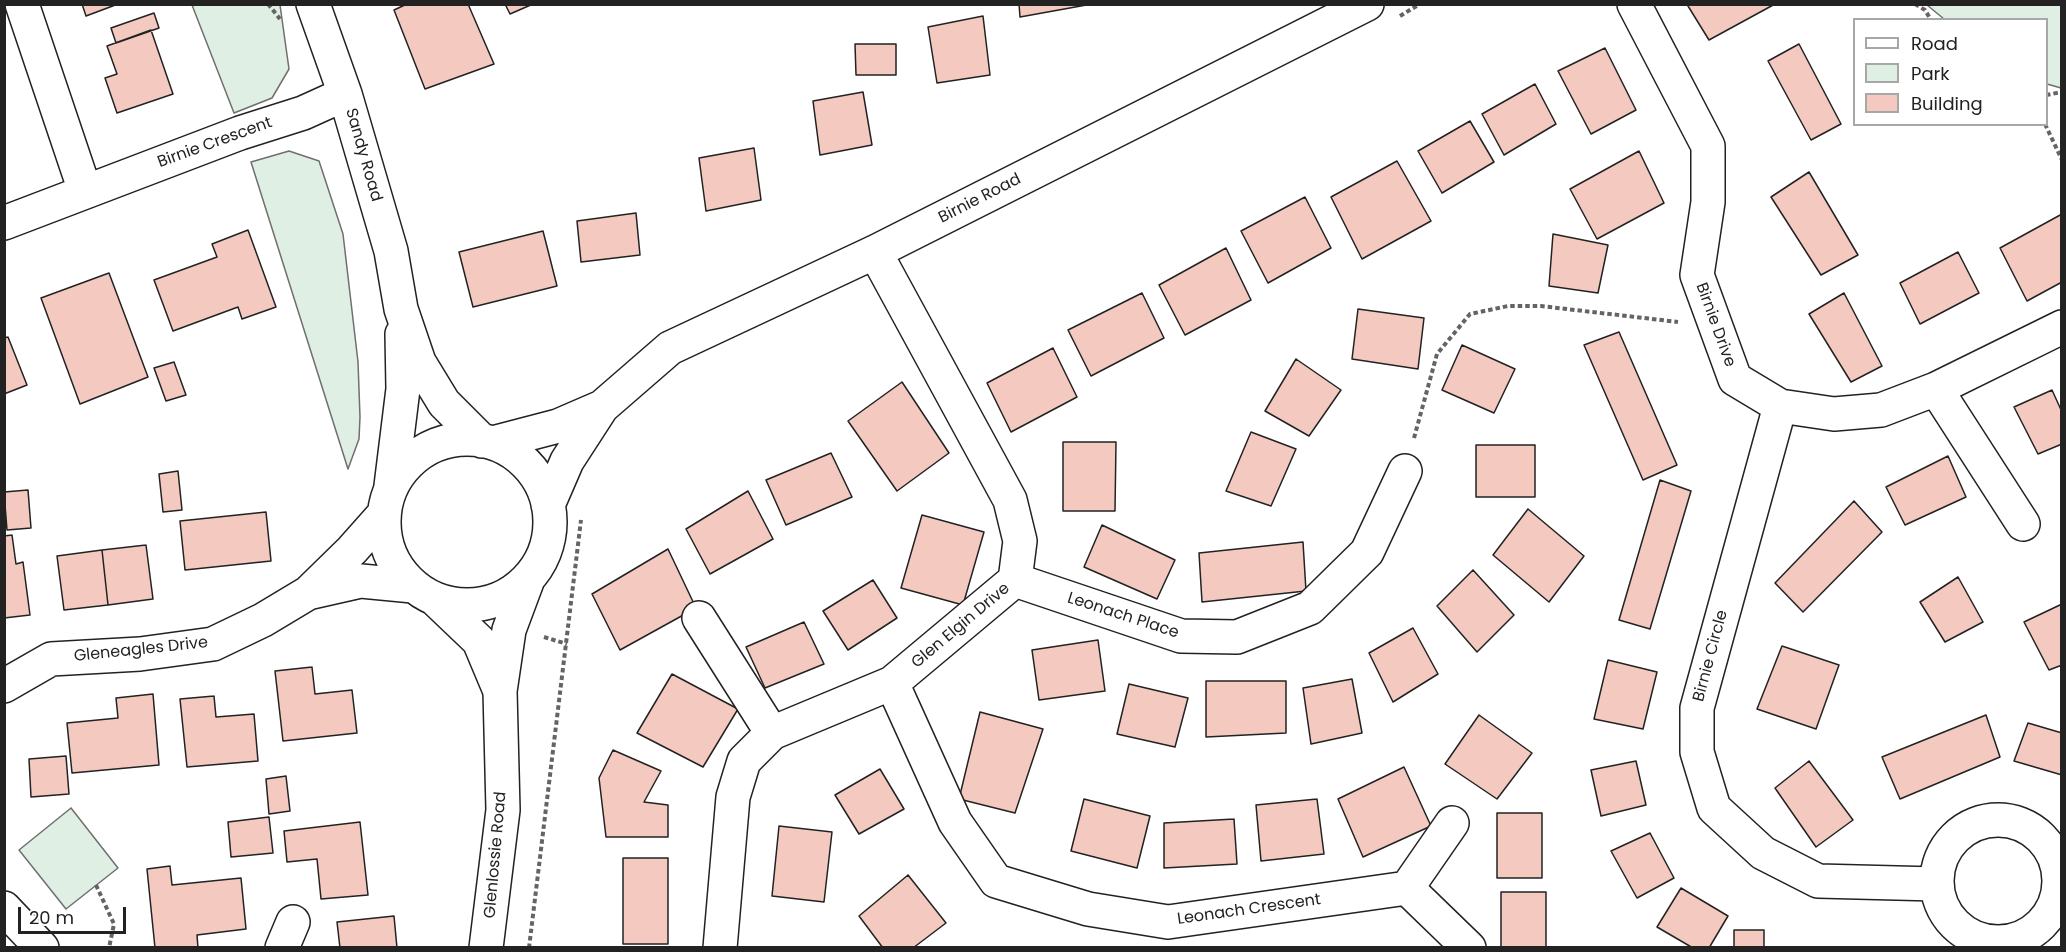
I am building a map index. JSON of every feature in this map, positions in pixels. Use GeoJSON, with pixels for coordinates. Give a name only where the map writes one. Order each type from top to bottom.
{"type":"FeatureCollection","features":[{"type":"Feature","properties":{"kind":"street"},"geometry":{"type":"LineString","coordinates":[[22,4],[85,191]]}},
{"type":"Feature","properties":{"kind":"street","name":"Sandy Road"},"geometry":{"type":"LineString","coordinates":[[313,4],[345,94],[391,251],[401,309],[403,389],[387,500]]}},
{"type":"Feature","properties":{"kind":"street","name":"Birnie Road"},"geometry":{"type":"LineString","coordinates":[[548,504],[567,461],[602,407],[670,348],[875,252],[1366,4]]}},
{"type":"Feature","properties":{"kind":"street","name":"Birnie Drive"},"geometry":{"type":"LineString","coordinates":[[1634,4],[1707,146],[1707,202],[1697,275],[1714,327],[1735,379],[1780,406],[1834,414],[1881,410],[1936,389],[2061,327]]}},
{"type":"Feature","properties":{"kind":"street","name":"Birnie Crescent"},"geometry":{"type":"LineString","coordinates":[[4,223],[85,191],[303,113],[345,94]]}},
{"type":"Feature","properties":{"kind":"street","name":"Glen Elgin Drive"},"geometry":{"type":"LineString","coordinates":[[720,948],[733,797],[744,761],[772,733],[892,683],[1015,580],[1020,541],[1010,500],[875,252]]}},
{"type":"Feature","properties":{"kind":"street","name":"Sandy Road"},"geometry":{"type":"LineString","coordinates":[[401,309],[419,362],[444,403],[488,442]]}},
{"type":"Feature","properties":{"kind":"street"},"geometry":{"type":"LineString","coordinates":[[1936,389],[2023,524]]}},
{"type":"Feature","properties":{"kind":"street","name":"Birnie Circle"},"geometry":{"type":"LineString","coordinates":[[1780,406],[1697,708],[1697,752],[1714,808],[1763,853],[1818,881],[1936,884]]}},
{"type":"Feature","properties":{"kind":"street","name":"Birnie Road"},"geometry":{"type":"LineString","coordinates":[[488,442],[558,426],[602,407]]}},
{"type":"Feature","properties":{"kind":"street"},"geometry":{"type":"LineString","coordinates":[[469,439],[488,442],[516,454],[533,472],[544,491],[548,504],[549,535],[542,558],[528,579],[509,594],[486,603],[460,605],[424,592],[396,567],[386,543],[387,500],[408,463],[431,447],[469,439]]}},
{"type":"Feature","properties":{"kind":"street","name":"Leonach Place"},"geometry":{"type":"LineString","coordinates":[[1015,580],[1182,636],[1237,637],[1310,608],[1367,552],[1405,471]]}},
{"type":"Feature","properties":{"kind":"street","name":"Gleneagles Drive"},"geometry":{"type":"LineString","coordinates":[[4,686],[51,659],[140,654],[213,644],[263,620],[308,592],[352,550],[387,500]]}},
{"type":"Feature","properties":{"kind":"street","name":"Glenlossie Road"},"geometry":{"type":"LineString","coordinates":[[486,948],[504,810],[500,691],[509,630],[528,579]]}},
{"type":"Feature","properties":{"kind":"street","name":"Gleneagles Drive"},"geometry":{"type":"LineString","coordinates":[[308,592],[361,581],[424,592]]}},
{"type":"Feature","properties":{"kind":"street","name":"Glenlossie Road"},"geometry":{"type":"LineString","coordinates":[[424,592],[479,641],[500,691]]}},
{"type":"Feature","properties":{"kind":"street"},"geometry":{"type":"LineString","coordinates":[[699,618],[772,733]]}},
{"type":"Feature","properties":{"kind":"street","name":"Leonach Crescent"},"geometry":{"type":"LineString","coordinates":[[892,683],[954,822],[996,881],[1088,909],[1168,922],[1407,888]]}},
{"type":"Feature","properties":{"kind":"street"},"geometry":{"type":"LineString","coordinates":[[1994,819],[2015,822],[2038,834],[2052,850],[2061,884],[2056,904],[2048,918],[2032,933],[2002,945],[1980,940],[1956,927],[1943,910],[1936,884],[1939,862],[1953,838],[1970,826],[1994,819]]}},
{"type":"Feature","properties":{"kind":"street"},"geometry":{"type":"LineString","coordinates":[[1452,823],[1407,888],[1469,948]]}},
{"type":"Feature","properties":{"kind":"street"},"geometry":{"type":"LineString","coordinates":[[4,908],[35,946]]}},
{"type":"Feature","properties":{"kind":"path"},"geometry":{"type":"LineString","coordinates":[[268,4],[274,12]]}},
{"type":"Feature","properties":{"kind":"path"},"geometry":{"type":"LineString","coordinates":[[1916,4],[1925,10],[1930,18]]}},
{"type":"Feature","properties":{"kind":"path"},"geometry":{"type":"LineString","coordinates":[[2046,126],[2061,160]]}},
{"type":"Feature","properties":{"kind":"path"},"geometry":{"type":"LineString","coordinates":[[1405,471],[1437,354],[1470,314],[1508,306],[1541,306],[1714,327]]}},
{"type":"Feature","properties":{"kind":"path"},"geometry":{"type":"LineString","coordinates":[[529,948],[582,514]]}},
{"type":"Feature","properties":{"kind":"path"},"geometry":{"type":"LineString","coordinates":[[96,885],[114,924],[109,948]]}},
{"type":"Feature","properties":{"kind":"green space"},"geometry":{"type":"Polygon","coordinates":[[[192,5],[280,5],[289,69],[272,98],[234,113],[192,5]]]}},
{"type":"Feature","properties":{"kind":"green space"},"geometry":{"type":"Polygon","coordinates":[[[1927,5],[2061,5],[2061,88],[2048,84],[2048,18],[1943,18],[1927,5]]]}},
{"type":"Feature","properties":{"kind":"green space"},"geometry":{"type":"Polygon","coordinates":[[[289,151],[319,161],[343,234],[358,362],[360,417],[359,439],[348,469],[251,162],[289,151]]]}},
{"type":"Feature","properties":{"kind":"green space"},"geometry":{"type":"Polygon","coordinates":[[[71,808],[118,868],[66,909],[19,850],[71,808]]]}},
{"type":"Feature","properties":{"kind":"building"},"geometry":{"type":"Polygon","coordinates":[[[82,4],[118,4],[86,16],[82,4]]]}},
{"type":"Feature","properties":{"kind":"building"},"geometry":{"type":"Polygon","coordinates":[[[407,4],[468,4],[494,64],[425,89],[394,10],[407,4]]]}},
{"type":"Feature","properties":{"kind":"building"},"geometry":{"type":"Polygon","coordinates":[[[505,4],[533,4],[510,14],[505,4]]]}},
{"type":"Feature","properties":{"kind":"building"},"geometry":{"type":"Polygon","coordinates":[[[1019,4],[1092,4],[1020,17],[1019,4]]]}},
{"type":"Feature","properties":{"kind":"building"},"geometry":{"type":"Polygon","coordinates":[[[1691,4],[1775,4],[1709,40],[1688,6],[1691,4]]]}},
{"type":"Feature","properties":{"kind":"building"},"geometry":{"type":"Polygon","coordinates":[[[154,13],[159,28],[116,43],[111,28],[154,13]]]}},
{"type":"Feature","properties":{"kind":"building"},"geometry":{"type":"Polygon","coordinates":[[[983,16],[990,75],[937,83],[928,27],[983,16]]]}},
{"type":"Feature","properties":{"kind":"building"},"geometry":{"type":"Polygon","coordinates":[[[151,30],[173,94],[117,113],[105,78],[117,74],[107,46],[151,30]]]}},
{"type":"Feature","properties":{"kind":"building"},"geometry":{"type":"Polygon","coordinates":[[[855,44],[896,44],[896,75],[856,75],[855,44]]]}},
{"type":"Feature","properties":{"kind":"building"},"geometry":{"type":"Polygon","coordinates":[[[1799,44],[1841,124],[1811,140],[1768,61],[1799,44]]]}},
{"type":"Feature","properties":{"kind":"building"},"geometry":{"type":"Polygon","coordinates":[[[1605,48],[1636,110],[1591,134],[1558,71],[1605,48]]]}},
{"type":"Feature","properties":{"kind":"building"},"geometry":{"type":"Polygon","coordinates":[[[1535,84],[1556,124],[1504,155],[1482,114],[1535,84]]]}},
{"type":"Feature","properties":{"kind":"building"},"geometry":{"type":"Polygon","coordinates":[[[863,92],[872,145],[820,155],[813,101],[863,92]]]}},
{"type":"Feature","properties":{"kind":"building"},"geometry":{"type":"Polygon","coordinates":[[[1470,121],[1494,162],[1442,193],[1418,151],[1470,121]]]}},
{"type":"Feature","properties":{"kind":"building"},"geometry":{"type":"Polygon","coordinates":[[[754,148],[761,200],[706,211],[699,158],[754,148]]]}},
{"type":"Feature","properties":{"kind":"building"},"geometry":{"type":"Polygon","coordinates":[[[1639,151],[1664,203],[1597,239],[1570,189],[1639,151]]]}},
{"type":"Feature","properties":{"kind":"building"},"geometry":{"type":"Polygon","coordinates":[[[1397,161],[1431,221],[1362,259],[1331,197],[1397,161]]]}},
{"type":"Feature","properties":{"kind":"building"},"geometry":{"type":"Polygon","coordinates":[[[1809,172],[1858,255],[1821,275],[1771,197],[1809,172]]]}},
{"type":"Feature","properties":{"kind":"building"},"geometry":{"type":"Polygon","coordinates":[[[1305,197],[1331,248],[1268,283],[1241,231],[1305,197]]]}},
{"type":"Feature","properties":{"kind":"building"},"geometry":{"type":"Polygon","coordinates":[[[636,213],[640,255],[581,262],[577,221],[636,213]]]}},
{"type":"Feature","properties":{"kind":"building"},"geometry":{"type":"Polygon","coordinates":[[[2062,214],[2062,282],[2027,301],[2000,248],[2062,214]]]}},
{"type":"Feature","properties":{"kind":"building"},"geometry":{"type":"Polygon","coordinates":[[[248,230],[276,307],[242,319],[238,307],[173,331],[154,280],[217,257],[212,244],[248,230]]]}},
{"type":"Feature","properties":{"kind":"building"},"geometry":{"type":"Polygon","coordinates":[[[543,231],[557,286],[473,307],[459,252],[543,231]]]}},
{"type":"Feature","properties":{"kind":"building"},"geometry":{"type":"Polygon","coordinates":[[[1553,234],[1608,245],[1598,293],[1549,286],[1553,234]]]}},
{"type":"Feature","properties":{"kind":"building"},"geometry":{"type":"Polygon","coordinates":[[[1226,248],[1251,300],[1185,335],[1159,285],[1226,248]]]}},
{"type":"Feature","properties":{"kind":"building"},"geometry":{"type":"Polygon","coordinates":[[[1958,252],[1979,293],[1920,324],[1900,283],[1958,252]]]}},
{"type":"Feature","properties":{"kind":"building"},"geometry":{"type":"Polygon","coordinates":[[[109,273],[148,377],[80,404],[41,298],[109,273]]]}},
{"type":"Feature","properties":{"kind":"building"},"geometry":{"type":"Polygon","coordinates":[[[1142,293],[1164,338],[1091,376],[1068,330],[1142,293]]]}},
{"type":"Feature","properties":{"kind":"building"},"geometry":{"type":"Polygon","coordinates":[[[1844,293],[1882,366],[1851,382],[1809,314],[1844,293]]]}},
{"type":"Feature","properties":{"kind":"building"},"geometry":{"type":"Polygon","coordinates":[[[1358,309],[1424,318],[1418,369],[1352,359],[1358,309]]]}},
{"type":"Feature","properties":{"kind":"building"},"geometry":{"type":"Polygon","coordinates":[[[1619,332],[1677,465],[1643,480],[1584,345],[1619,332]]]}},
{"type":"Feature","properties":{"kind":"building"},"geometry":{"type":"Polygon","coordinates":[[[8,337],[27,385],[4,394],[4,338],[8,337]]]}},
{"type":"Feature","properties":{"kind":"building"},"geometry":{"type":"Polygon","coordinates":[[[1462,345],[1515,369],[1494,413],[1442,390],[1462,345]]]}},
{"type":"Feature","properties":{"kind":"building"},"geometry":{"type":"Polygon","coordinates":[[[1053,348],[1077,397],[1011,432],[987,383],[1053,348]]]}},
{"type":"Feature","properties":{"kind":"building"},"geometry":{"type":"Polygon","coordinates":[[[1296,359],[1341,390],[1309,436],[1265,411],[1296,359]]]}},
{"type":"Feature","properties":{"kind":"building"},"geometry":{"type":"Polygon","coordinates":[[[174,362],[186,395],[166,401],[154,368],[174,362]]]}},
{"type":"Feature","properties":{"kind":"building"},"geometry":{"type":"Polygon","coordinates":[[[902,382],[949,453],[897,491],[848,421],[902,382]]]}},
{"type":"Feature","properties":{"kind":"building"},"geometry":{"type":"Polygon","coordinates":[[[2052,390],[2062,412],[2062,444],[2038,454],[2014,407],[2052,390]]]}},
{"type":"Feature","properties":{"kind":"building"},"geometry":{"type":"Polygon","coordinates":[[[1251,432],[1296,449],[1271,506],[1226,491],[1251,432]]]}},
{"type":"Feature","properties":{"kind":"building"},"geometry":{"type":"Polygon","coordinates":[[[1063,442],[1116,442],[1115,511],[1063,511],[1063,442]]]}},
{"type":"Feature","properties":{"kind":"building"},"geometry":{"type":"Polygon","coordinates":[[[1476,445],[1535,445],[1535,497],[1476,497],[1476,445]]]}},
{"type":"Feature","properties":{"kind":"building"},"geometry":{"type":"Polygon","coordinates":[[[831,453],[852,497],[786,525],[766,480],[831,453]]]}},
{"type":"Feature","properties":{"kind":"building"},"geometry":{"type":"Polygon","coordinates":[[[1948,456],[1966,497],[1905,525],[1886,487],[1948,456]]]}},
{"type":"Feature","properties":{"kind":"building"},"geometry":{"type":"Polygon","coordinates":[[[178,471],[182,510],[163,512],[159,474],[178,471]]]}},
{"type":"Feature","properties":{"kind":"building"},"geometry":{"type":"Polygon","coordinates":[[[1660,480],[1691,491],[1650,629],[1619,620],[1660,480]]]}},
{"type":"Feature","properties":{"kind":"building"},"geometry":{"type":"Polygon","coordinates":[[[28,490],[31,528],[7,530],[4,492],[28,490]]]}},
{"type":"Feature","properties":{"kind":"building"},"geometry":{"type":"Polygon","coordinates":[[[748,491],[773,539],[710,574],[686,529],[748,491]]]}},
{"type":"Feature","properties":{"kind":"building"},"geometry":{"type":"Polygon","coordinates":[[[1854,501],[1882,532],[1803,612],[1775,583],[1854,501]]]}},
{"type":"Feature","properties":{"kind":"building"},"geometry":{"type":"Polygon","coordinates":[[[1528,509],[1584,556],[1549,602],[1493,555],[1528,509]]]}},
{"type":"Feature","properties":{"kind":"building"},"geometry":{"type":"Polygon","coordinates":[[[266,512],[271,561],[185,570],[180,521],[266,512]]]}},
{"type":"Feature","properties":{"kind":"building"},"geometry":{"type":"Polygon","coordinates":[[[922,515],[984,532],[963,605],[901,588],[922,515]]]}},
{"type":"Feature","properties":{"kind":"building"},"geometry":{"type":"Polygon","coordinates":[[[1102,525],[1175,560],[1157,599],[1084,567],[1102,525]]]}},
{"type":"Feature","properties":{"kind":"building"},"geometry":{"type":"Polygon","coordinates":[[[12,535],[16,564],[23,562],[30,615],[4,618],[4,536],[12,535]]]}},
{"type":"Feature","properties":{"kind":"building"},"geometry":{"type":"Polygon","coordinates":[[[1303,542],[1306,591],[1202,602],[1199,553],[1303,542]]]}},
{"type":"Feature","properties":{"kind":"building"},"geometry":{"type":"Polygon","coordinates":[[[146,545],[153,599],[108,605],[102,550],[146,545]]]}},
{"type":"Feature","properties":{"kind":"building"},"geometry":{"type":"Polygon","coordinates":[[[668,549],[696,608],[620,650],[592,594],[668,549]]]}},
{"type":"Feature","properties":{"kind":"building"},"geometry":{"type":"Polygon","coordinates":[[[102,550],[108,605],[64,610],[57,556],[102,550]]]}},
{"type":"Feature","properties":{"kind":"building"},"geometry":{"type":"Polygon","coordinates":[[[1473,570],[1514,615],[1477,652],[1437,606],[1473,570]]]}},
{"type":"Feature","properties":{"kind":"building"},"geometry":{"type":"Polygon","coordinates":[[[1958,577],[1983,622],[1945,642],[1920,602],[1958,577]]]}},
{"type":"Feature","properties":{"kind":"building"},"geometry":{"type":"Polygon","coordinates":[[[873,580],[897,618],[848,650],[823,611],[873,580]]]}},
{"type":"Feature","properties":{"kind":"building"},"geometry":{"type":"Polygon","coordinates":[[[2062,604],[2062,665],[2049,670],[2024,622],[2062,604]]]}},
{"type":"Feature","properties":{"kind":"building"},"geometry":{"type":"Polygon","coordinates":[[[804,622],[824,664],[765,688],[746,647],[804,622]]]}},
{"type":"Feature","properties":{"kind":"building"},"geometry":{"type":"Polygon","coordinates":[[[1413,628],[1438,674],[1393,702],[1369,653],[1413,628]]]}},
{"type":"Feature","properties":{"kind":"building"},"geometry":{"type":"Polygon","coordinates":[[[1098,640],[1105,691],[1039,700],[1032,650],[1098,640]]]}},
{"type":"Feature","properties":{"kind":"building"},"geometry":{"type":"Polygon","coordinates":[[[1782,646],[1839,665],[1816,729],[1757,709],[1782,646]]]}},
{"type":"Feature","properties":{"kind":"building"},"geometry":{"type":"Polygon","coordinates":[[[1608,660],[1657,672],[1643,729],[1594,719],[1608,660]]]}},
{"type":"Feature","properties":{"kind":"building"},"geometry":{"type":"Polygon","coordinates":[[[312,667],[315,694],[352,690],[357,733],[283,741],[275,671],[312,667]]]}},
{"type":"Feature","properties":{"kind":"building"},"geometry":{"type":"Polygon","coordinates":[[[672,674],[738,709],[703,767],[637,733],[672,674]]]}},
{"type":"Feature","properties":{"kind":"building"},"geometry":{"type":"Polygon","coordinates":[[[1352,679],[1362,733],[1311,744],[1303,688],[1352,679]]]}},
{"type":"Feature","properties":{"kind":"building"},"geometry":{"type":"Polygon","coordinates":[[[1206,681],[1286,681],[1286,733],[1206,737],[1206,681]]]}},
{"type":"Feature","properties":{"kind":"building"},"geometry":{"type":"Polygon","coordinates":[[[1129,684],[1188,698],[1175,747],[1117,734],[1129,684]]]}},
{"type":"Feature","properties":{"kind":"building"},"geometry":{"type":"Polygon","coordinates":[[[153,694],[159,765],[72,773],[67,723],[118,718],[116,698],[153,694]]]}},
{"type":"Feature","properties":{"kind":"building"},"geometry":{"type":"Polygon","coordinates":[[[214,696],[216,717],[254,714],[258,761],[187,767],[180,699],[214,696]]]}},
{"type":"Feature","properties":{"kind":"building"},"geometry":{"type":"Polygon","coordinates":[[[980,712],[1043,729],[1015,813],[959,799],[980,712]]]}},
{"type":"Feature","properties":{"kind":"building"},"geometry":{"type":"Polygon","coordinates":[[[1479,715],[1532,753],[1497,799],[1445,764],[1479,715]]]}},
{"type":"Feature","properties":{"kind":"building"},"geometry":{"type":"Polygon","coordinates":[[[1986,715],[2000,757],[1900,799],[1882,757],[1986,715]]]}},
{"type":"Feature","properties":{"kind":"building"},"geometry":{"type":"Polygon","coordinates":[[[2028,723],[2062,733],[2062,775],[2014,761],[2028,723]]]}},
{"type":"Feature","properties":{"kind":"building"},"geometry":{"type":"Polygon","coordinates":[[[613,750],[661,771],[644,802],[668,805],[668,837],[606,837],[599,778],[613,750]]]}},
{"type":"Feature","properties":{"kind":"building"},"geometry":{"type":"Polygon","coordinates":[[[66,756],[69,794],[31,797],[29,759],[66,756]]]}},
{"type":"Feature","properties":{"kind":"building"},"geometry":{"type":"Polygon","coordinates":[[[1636,761],[1646,805],[1601,816],[1591,770],[1636,761]]]}},
{"type":"Feature","properties":{"kind":"building"},"geometry":{"type":"Polygon","coordinates":[[[1809,761],[1853,820],[1816,847],[1775,788],[1809,761]]]}},
{"type":"Feature","properties":{"kind":"building"},"geometry":{"type":"Polygon","coordinates":[[[1404,767],[1431,826],[1363,857],[1338,799],[1404,767]]]}},
{"type":"Feature","properties":{"kind":"building"},"geometry":{"type":"Polygon","coordinates":[[[880,769],[904,809],[859,834],[835,795],[880,769]]]}},
{"type":"Feature","properties":{"kind":"building"},"geometry":{"type":"Polygon","coordinates":[[[286,776],[290,811],[269,814],[266,779],[286,776]]]}},
{"type":"Feature","properties":{"kind":"building"},"geometry":{"type":"Polygon","coordinates":[[[1084,799],[1150,816],[1137,868],[1071,851],[1084,799]]]}},
{"type":"Feature","properties":{"kind":"building"},"geometry":{"type":"Polygon","coordinates":[[[1317,799],[1324,854],[1261,861],[1256,805],[1317,799]]]}},
{"type":"Feature","properties":{"kind":"building"},"geometry":{"type":"Polygon","coordinates":[[[1497,813],[1542,813],[1542,878],[1497,878],[1497,813]]]}},
{"type":"Feature","properties":{"kind":"building"},"geometry":{"type":"Polygon","coordinates":[[[269,817],[273,853],[231,857],[228,822],[269,817]]]}},
{"type":"Feature","properties":{"kind":"building"},"geometry":{"type":"Polygon","coordinates":[[[1234,819],[1237,864],[1164,868],[1164,823],[1234,819]]]}},
{"type":"Feature","properties":{"kind":"building"},"geometry":{"type":"Polygon","coordinates":[[[360,822],[368,895],[321,899],[317,859],[287,862],[284,831],[360,822]]]}},
{"type":"Feature","properties":{"kind":"building"},"geometry":{"type":"Polygon","coordinates":[[[779,826],[832,832],[824,902],[772,896],[779,826]]]}},
{"type":"Feature","properties":{"kind":"building"},"geometry":{"type":"Polygon","coordinates":[[[1650,833],[1674,878],[1637,898],[1611,851],[1650,833]]]}},
{"type":"Feature","properties":{"kind":"building"},"geometry":{"type":"Polygon","coordinates":[[[623,858],[668,858],[668,944],[623,944],[623,858]]]}},
{"type":"Feature","properties":{"kind":"building"},"geometry":{"type":"Polygon","coordinates":[[[170,866],[172,885],[241,878],[246,929],[197,935],[198,948],[155,948],[147,869],[170,866]]]}},
{"type":"Feature","properties":{"kind":"building"},"geometry":{"type":"Polygon","coordinates":[[[908,875],[946,923],[913,948],[883,948],[859,916],[908,875]]]}},
{"type":"Feature","properties":{"kind":"building"},"geometry":{"type":"Polygon","coordinates":[[[1681,888],[1728,916],[1709,948],[1693,948],[1657,927],[1681,888]]]}},
{"type":"Feature","properties":{"kind":"building"},"geometry":{"type":"Polygon","coordinates":[[[1501,892],[1546,892],[1546,948],[1501,948],[1501,892]]]}},
{"type":"Feature","properties":{"kind":"building"},"geometry":{"type":"Polygon","coordinates":[[[394,916],[397,948],[340,948],[337,922],[394,916]]]}},
{"type":"Feature","properties":{"kind":"building"},"geometry":{"type":"Polygon","coordinates":[[[1734,930],[1764,930],[1764,948],[1734,948],[1734,930]]]}}]}
